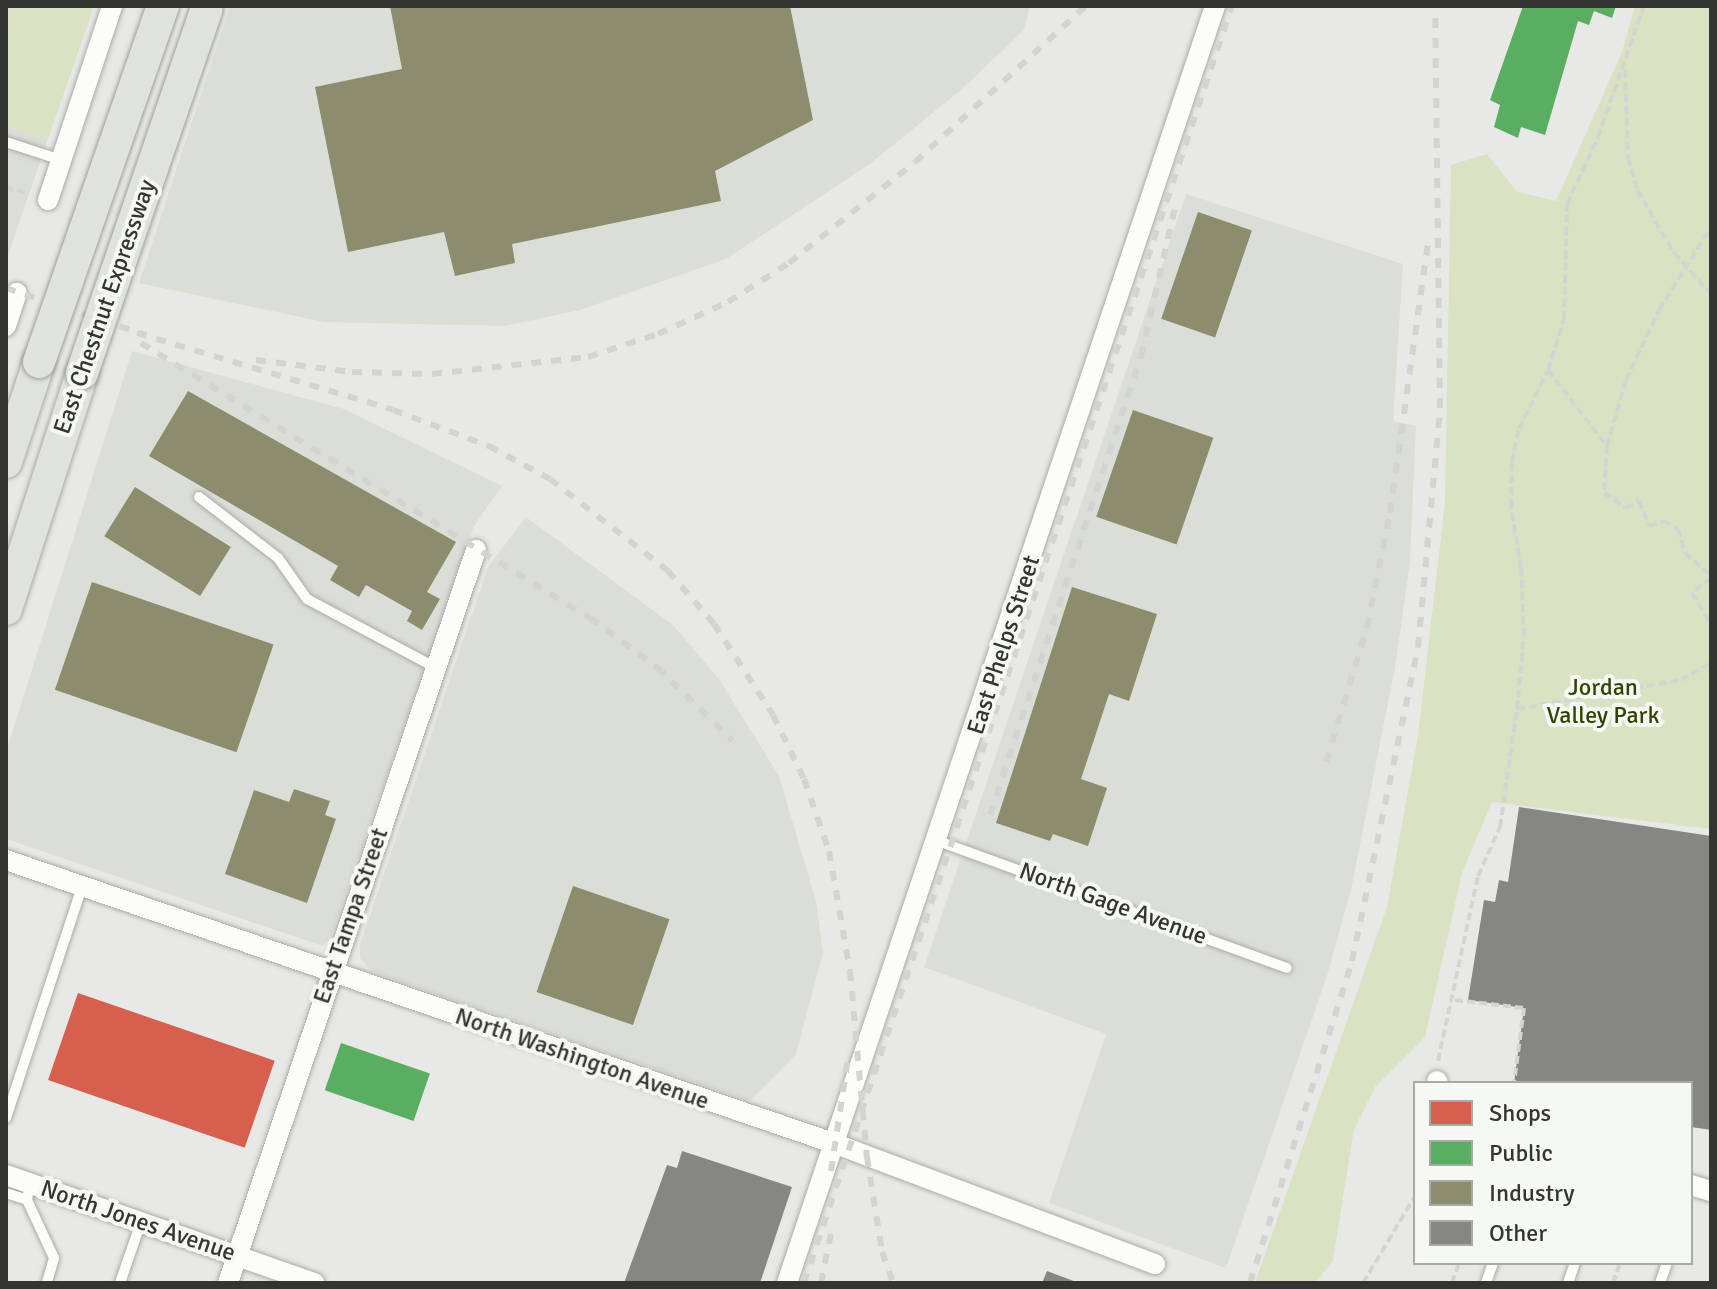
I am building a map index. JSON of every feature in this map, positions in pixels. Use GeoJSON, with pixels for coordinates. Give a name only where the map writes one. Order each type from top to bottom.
{"type":"FeatureCollection","features":[{"type":"Feature","properties":{"kind":"main road","name":"East Chestnut Expressway"},"geometry":{"type":"LineString","coordinates":[[6,462],[163,6]]}},
{"type":"Feature","properties":{"kind":"main road","name":"East Chestnut Expressway"},"geometry":{"type":"LineString","coordinates":[[6,609],[82,373],[207,8]]}},
{"type":"Feature","properties":{"kind":"street"},"geometry":{"type":"LineString","coordinates":[[48,200],[112,6]]}},
{"type":"Feature","properties":{"kind":"street","name":"East Phelps Street"},"geometry":{"type":"LineString","coordinates":[[787,1283],[938,841],[1215,6]]}},
{"type":"Feature","properties":{"kind":"street"},"geometry":{"type":"LineString","coordinates":[[6,326],[17,293]]}},
{"type":"Feature","properties":{"kind":"street","name":"East Tampa Street"},"geometry":{"type":"LineString","coordinates":[[228,1283],[476,550]]}},
{"type":"Feature","properties":{"kind":"street","name":"North Washington Avenue"},"geometry":{"type":"LineString","coordinates":[[6,860],[331,974],[833,1143],[1155,1264]]}},
{"type":"Feature","properties":{"kind":"street","name":"North Jones Avenue"},"geometry":{"type":"LineString","coordinates":[[6,1175],[29,1192],[141,1222],[315,1283]]}},
{"type":"Feature","properties":{"kind":"lane"},"geometry":{"type":"LineString","coordinates":[[6,142],[61,160]]}},
{"type":"Feature","properties":{"kind":"lane"},"geometry":{"type":"LineString","coordinates":[[199,497],[278,558],[307,599],[436,668]]}},
{"type":"Feature","properties":{"kind":"lane","name":"North Gage Avenue"},"geometry":{"type":"LineString","coordinates":[[938,841],[1287,968]]}},
{"type":"Feature","properties":{"kind":"lane"},"geometry":{"type":"LineString","coordinates":[[6,1118],[82,887]]}},
{"type":"Feature","properties":{"kind":"lane"},"geometry":{"type":"LineString","coordinates":[[6,1193],[29,1192],[54,1258],[47,1283]]}},
{"type":"Feature","properties":{"kind":"lane"},"geometry":{"type":"LineString","coordinates":[[120,1283],[141,1222]]}},
{"type":"Feature","properties":{"kind":"path"},"geometry":{"type":"LineString","coordinates":[[1438,1081],[1478,876],[1500,827],[1517,709],[1524,636],[1510,479],[1519,429],[1548,370],[1564,319],[1567,204],[1625,65],[1644,6]]}},
{"type":"Feature","properties":{"kind":"path"},"geometry":{"type":"LineString","coordinates":[[1625,65],[1628,158],[1637,190],[1686,267],[1711,294]]}},
{"type":"Feature","properties":{"kind":"path"},"geometry":{"type":"LineString","coordinates":[[1711,227],[1686,267],[1626,380],[1607,446],[1604,493],[1626,508],[1639,501],[1649,526],[1664,521],[1678,529],[1685,553],[1711,577],[1692,593],[1711,625]]}},
{"type":"Feature","properties":{"kind":"path"},"geometry":{"type":"LineString","coordinates":[[1548,370],[1607,446]]}},
{"type":"Feature","properties":{"kind":"path"},"geometry":{"type":"LineString","coordinates":[[1517,709],[1681,680],[1711,663]]}},
{"type":"Feature","properties":{"kind":"path"},"geometry":{"type":"LineString","coordinates":[[1454,1000],[1524,1008],[1514,1081]]}},
{"type":"Feature","properties":{"kind":"path"},"geometry":{"type":"LineString","coordinates":[[1363,1283],[1413,1199]]}},
{"type":"Feature","properties":{"kind":"shaded area"},"geometry":{"type":"Polygon","coordinates":[[[6,6],[94,6],[8,255],[6,254],[6,6]]]}},
{"type":"Feature","properties":{"kind":"shaded area"},"geometry":{"type":"Polygon","coordinates":[[[230,6],[1030,6],[1024,30],[961,90],[871,163],[726,259],[580,310],[504,326],[324,322],[139,283],[230,6]]]}},
{"type":"Feature","properties":{"kind":"shaded area"},"geometry":{"type":"Polygon","coordinates":[[[1186,194],[1403,264],[1393,421],[1416,426],[1410,562],[1395,668],[1351,890],[1327,976],[1226,1268],[1049,1203],[1106,1034],[924,967],[1186,194]]]}},
{"type":"Feature","properties":{"kind":"shaded area"},"geometry":{"type":"Polygon","coordinates":[[[132,351],[344,409],[502,486],[474,526],[330,939],[323,946],[6,839],[6,752],[132,351]]]}},
{"type":"Feature","properties":{"kind":"shaded area"},"geometry":{"type":"Polygon","coordinates":[[[526,517],[673,625],[719,679],[779,776],[816,901],[823,953],[796,1054],[750,1101],[372,972],[360,958],[360,945],[488,567],[526,517]]]}},
{"type":"Feature","properties":{"kind":"green space"},"geometry":{"type":"Polygon","coordinates":[[[14,6],[94,6],[49,135],[43,138],[6,126],[6,31],[14,6]]]}},
{"type":"Feature","properties":{"kind":"green space","name":"Jordan Valley Park"},"geometry":{"type":"Polygon","coordinates":[[[1635,6],[1711,6],[1711,829],[1492,802],[1462,873],[1425,1037],[1375,1087],[1354,1129],[1333,1260],[1316,1283],[1255,1283],[1387,907],[1418,736],[1445,502],[1451,165],[1487,154],[1517,192],[1556,201],[1622,52],[1635,6]]]}},
{"type":"Feature","properties":{"kind":"building: Shops"},"geometry":{"type":"Polygon","coordinates":[[[78,993],[275,1061],[245,1148],[48,1080],[78,993]]]}},
{"type":"Feature","properties":{"kind":"building: Public"},"geometry":{"type":"Polygon","coordinates":[[[1523,6],[1616,6],[1612,18],[1594,11],[1589,25],[1578,21],[1545,135],[1521,127],[1518,138],[1494,127],[1500,105],[1490,100],[1523,6]]]}},
{"type":"Feature","properties":{"kind":"building: Public"},"geometry":{"type":"Polygon","coordinates":[[[341,1043],[430,1074],[414,1121],[325,1090],[341,1043]]]}},
{"type":"Feature","properties":{"kind":"building: Industry"},"geometry":{"type":"Polygon","coordinates":[[[390,6],[790,6],[813,120],[715,171],[721,201],[512,244],[515,263],[455,276],[444,232],[348,252],[315,87],[402,69],[390,6]]]}},
{"type":"Feature","properties":{"kind":"building: Industry"},"geometry":{"type":"Polygon","coordinates":[[[1198,212],[1252,231],[1215,337],[1161,319],[1198,212]]]}},
{"type":"Feature","properties":{"kind":"building: Industry"},"geometry":{"type":"Polygon","coordinates":[[[188,391],[456,542],[427,592],[440,599],[422,630],[407,621],[412,611],[366,585],[359,597],[330,580],[338,566],[149,456],[188,391]]]}},
{"type":"Feature","properties":{"kind":"building: Industry"},"geometry":{"type":"Polygon","coordinates":[[[1133,410],[1213,438],[1177,545],[1096,517],[1133,410]]]}},
{"type":"Feature","properties":{"kind":"building: Industry"},"geometry":{"type":"Polygon","coordinates":[[[135,487],[231,547],[200,596],[104,536],[135,487]]]}},
{"type":"Feature","properties":{"kind":"building: Industry"},"geometry":{"type":"Polygon","coordinates":[[[92,582],[274,645],[236,752],[55,690],[92,582]]]}},
{"type":"Feature","properties":{"kind":"building: Industry"},"geometry":{"type":"Polygon","coordinates":[[[1072,587],[1157,614],[1129,701],[1109,694],[1081,779],[1107,788],[1088,846],[1053,834],[1050,841],[996,823],[1072,587]]]}},
{"type":"Feature","properties":{"kind":"building: Industry"},"geometry":{"type":"Polygon","coordinates":[[[294,789],[330,801],[325,815],[336,819],[307,903],[225,874],[254,790],[289,802],[294,789]]]}},
{"type":"Feature","properties":{"kind":"building: Industry"},"geometry":{"type":"Polygon","coordinates":[[[573,886],[669,919],[633,1025],[537,992],[573,886]]]}},
{"type":"Feature","properties":{"kind":"building: Other"},"geometry":{"type":"Polygon","coordinates":[[[1519,807],[1711,836],[1711,1130],[1693,1127],[1693,1081],[1514,1081],[1524,1008],[1468,1000],[1484,900],[1495,902],[1499,880],[1508,882],[1519,807]]]}},
{"type":"Feature","properties":{"kind":"building: Other"},"geometry":{"type":"Polygon","coordinates":[[[682,1151],[792,1187],[760,1283],[624,1283],[667,1165],[677,1168],[682,1151]]]}},
{"type":"Feature","properties":{"kind":"building: Other"},"geometry":{"type":"Polygon","coordinates":[[[1047,1271],[1079,1283],[1042,1283],[1047,1271]]]}},
{"type":"Feature","properties":{"kind":"railway"},"geometry":{"type":"LineString","coordinates":[[256,360],[352,372],[432,374],[588,357],[658,334],[728,302],[789,263],[915,162],[1086,6]]}},
{"type":"Feature","properties":{"kind":"railway"},"geometry":{"type":"LineString","coordinates":[[804,1283],[1232,6]]}},
{"type":"Feature","properties":{"kind":"railway"},"geometry":{"type":"LineString","coordinates":[[1250,1283],[1352,961],[1418,647],[1440,408],[1435,6]]}},
{"type":"Feature","properties":{"kind":"railway"},"geometry":{"type":"LineString","coordinates":[[990,815],[1141,356],[1176,203]]}},
{"type":"Feature","properties":{"kind":"railway"},"geometry":{"type":"LineString","coordinates":[[1326,762],[1367,627],[1390,513],[1428,241]]}},
{"type":"Feature","properties":{"kind":"railway"},"geometry":{"type":"LineString","coordinates":[[6,288],[146,335]]}},
{"type":"Feature","properties":{"kind":"railway"},"geometry":{"type":"LineString","coordinates":[[137,333],[393,410],[489,446],[550,479],[668,571],[714,624],[773,715],[804,779],[829,851],[850,971],[867,1157],[882,1252],[893,1283]]}},
{"type":"Feature","properties":{"kind":"railway"},"geometry":{"type":"LineString","coordinates":[[141,343],[590,618],[657,667],[733,741]]}},
{"type":"Feature","properties":{"kind":"railway"},"geometry":{"type":"LineString","coordinates":[[831,1171],[849,1052]]}},
{"type":"Feature","properties":{"kind":"railway"},"geometry":{"type":"LineString","coordinates":[[821,1283],[832,1228]]}}]}
